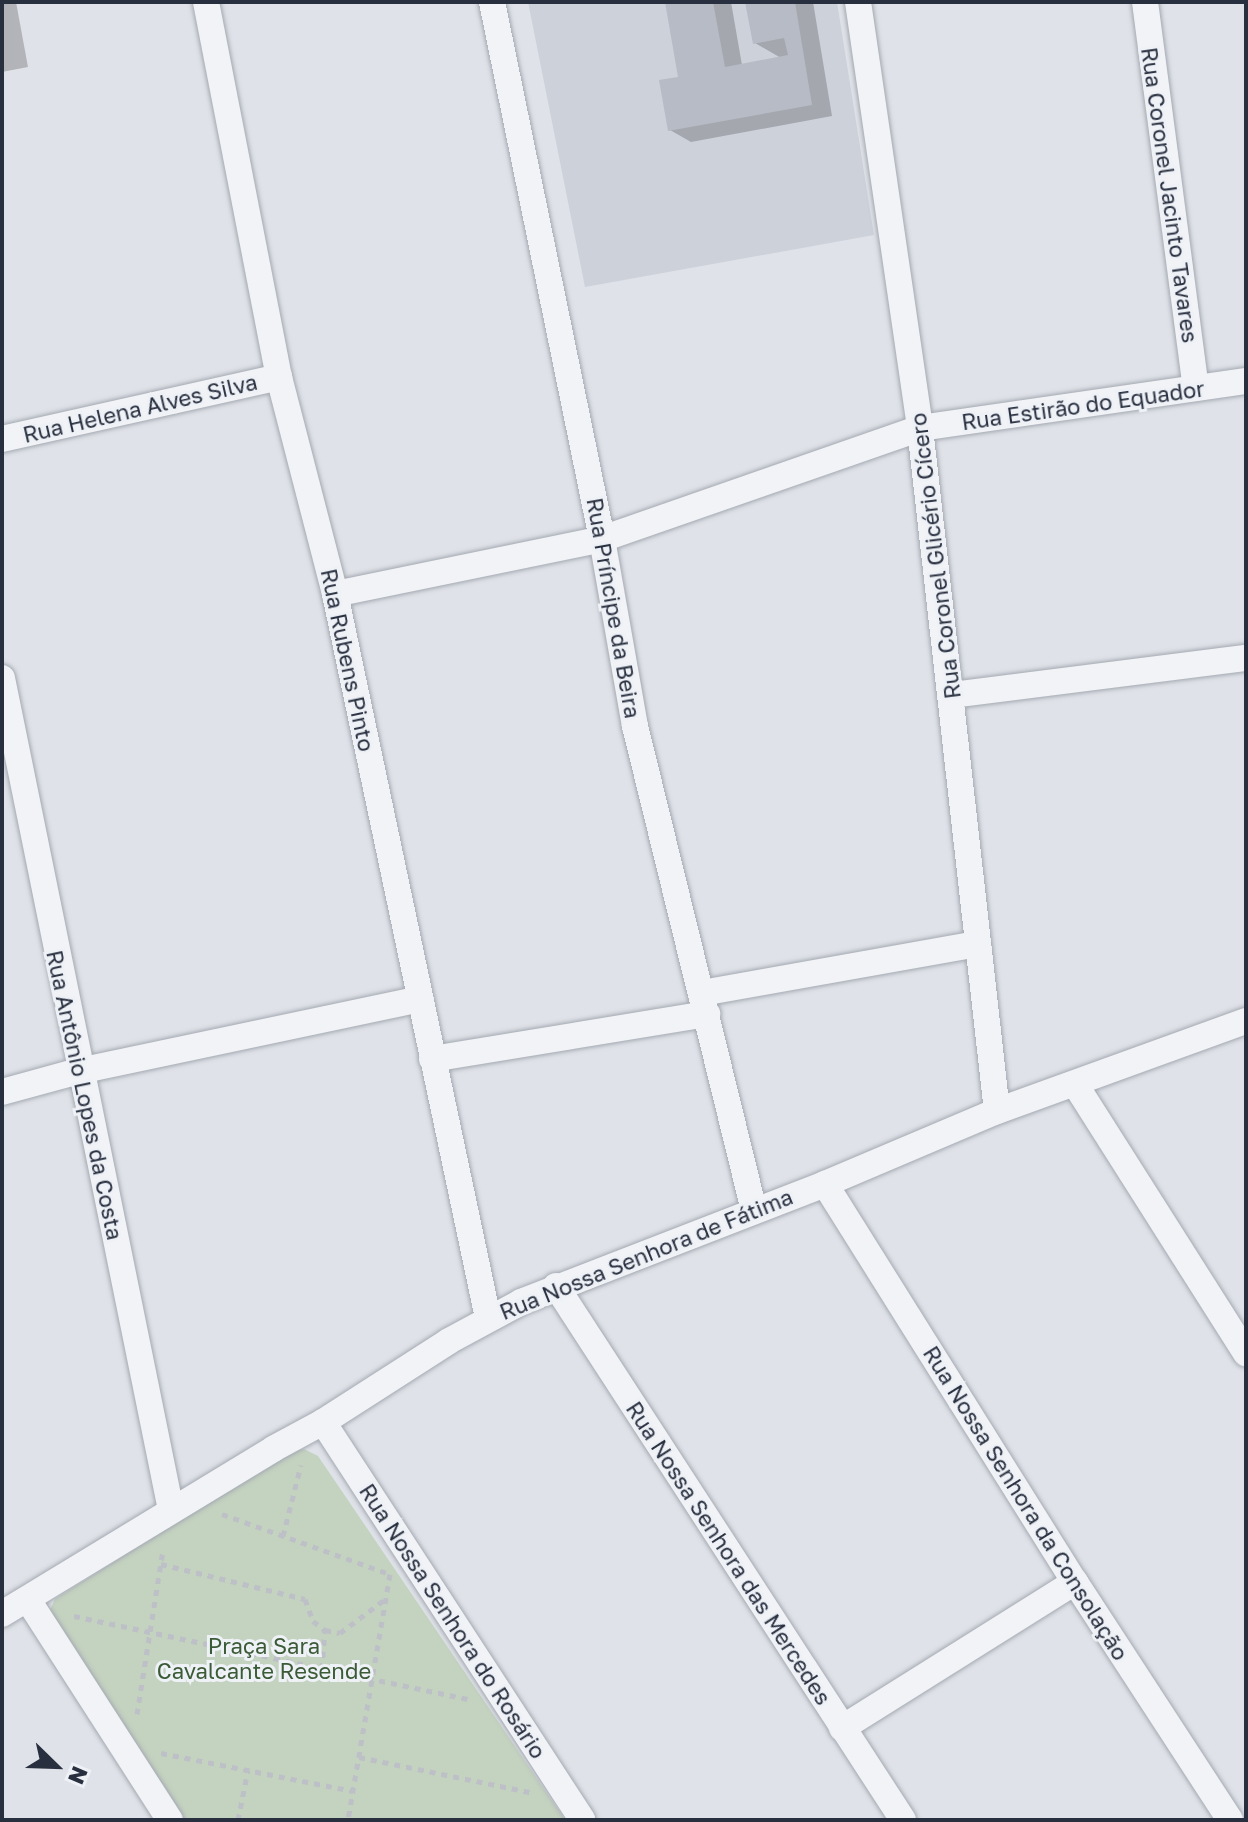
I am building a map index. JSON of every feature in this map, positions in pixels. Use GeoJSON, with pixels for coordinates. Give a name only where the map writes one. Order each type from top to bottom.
{"type":"FeatureCollection","features":[{"type":"Feature","properties":{"kind":"street","name":"Rua Rubens Pinto"},"geometry":{"type":"LineString","coordinates":[[206,2],[279,377],[335,594],[488,1318]]}},
{"type":"Feature","properties":{"kind":"street","name":"Rua Príncipe da Beira"},"geometry":{"type":"LineString","coordinates":[[492,2],[602,539],[635,726],[754,1210]]}},
{"type":"Feature","properties":{"kind":"street","name":"Rua Coronel Glicério Cícero"},"geometry":{"type":"LineString","coordinates":[[858,2],[920,428],[997,1111]]}},
{"type":"Feature","properties":{"kind":"street","name":"Rua Coronel Jacinto Tavares"},"geometry":{"type":"LineString","coordinates":[[1145,2],[1196,388]]}},
{"type":"Feature","properties":{"kind":"street","name":"Rua Helena Alves Silva"},"geometry":{"type":"LineString","coordinates":[[2,439],[279,377]]}},
{"type":"Feature","properties":{"kind":"street","name":"Rua Estirão do Equador"},"geometry":{"type":"LineString","coordinates":[[335,594],[602,539],[920,428],[1246,381]]}},
{"type":"Feature","properties":{"kind":"street"},"geometry":{"type":"LineString","coordinates":[[952,695],[1246,658]]}},
{"type":"Feature","properties":{"kind":"street","name":"Rua Antônio Lopes da Costa"},"geometry":{"type":"LineString","coordinates":[[2,678],[79,1071],[171,1510]]}},
{"type":"Feature","properties":{"kind":"street"},"geometry":{"type":"LineString","coordinates":[[432,1059],[978,944]]}},
{"type":"Feature","properties":{"kind":"street"},"geometry":{"type":"LineString","coordinates":[[2,1092],[79,1071],[420,999]]}},
{"type":"Feature","properties":{"kind":"street","name":"Rua Nossa Senhora de Fátima"},"geometry":{"type":"LineString","coordinates":[[2,1614],[171,1510],[323,1422],[488,1318],[556,1286],[825,1184],[997,1111],[1246,1021]]}},
{"type":"Feature","properties":{"kind":"street"},"geometry":{"type":"LineString","coordinates":[[1075,1084],[1246,1353]]}},
{"type":"Feature","properties":{"kind":"street","name":"Rua Nossa Senhora da Consolação"},"geometry":{"type":"LineString","coordinates":[[825,1184],[1075,1582],[1230,1820]]}},
{"type":"Feature","properties":{"kind":"street","name":"Rua Nossa Senhora das Mercedes"},"geometry":{"type":"LineString","coordinates":[[556,1286],[903,1820]]}},
{"type":"Feature","properties":{"kind":"street","name":"Rua Nossa Senhora do Rosário"},"geometry":{"type":"LineString","coordinates":[[323,1422],[582,1820]]}},
{"type":"Feature","properties":{"kind":"street"},"geometry":{"type":"LineString","coordinates":[[842,1728],[1075,1582]]}},
{"type":"Feature","properties":{"kind":"street"},"geometry":{"type":"LineString","coordinates":[[28,1600],[170,1820]]}},
{"type":"Feature","properties":{"kind":"path"},"geometry":{"type":"LineString","coordinates":[[283,1536],[303,1456]]}},
{"type":"Feature","properties":{"kind":"path"},"geometry":{"type":"LineString","coordinates":[[210,1509],[390,1574],[348,1820]]}},
{"type":"Feature","properties":{"kind":"path"},"geometry":{"type":"LineString","coordinates":[[136,1719],[166,1537]]}},
{"type":"Feature","properties":{"kind":"path"},"geometry":{"type":"LineString","coordinates":[[161,1564],[305,1599],[313,1621],[325,1630],[340,1633],[385,1600]]}},
{"type":"Feature","properties":{"kind":"path"},"geometry":{"type":"LineString","coordinates":[[72,1615],[476,1701]]}},
{"type":"Feature","properties":{"kind":"path"},"geometry":{"type":"LineString","coordinates":[[322,1669],[325,1630]]}},
{"type":"Feature","properties":{"kind":"path"},"geometry":{"type":"LineString","coordinates":[[159,1752],[353,1791]]}},
{"type":"Feature","properties":{"kind":"path"},"geometry":{"type":"LineString","coordinates":[[359,1757],[538,1794]]}},
{"type":"Feature","properties":{"kind":"path"},"geometry":{"type":"LineString","coordinates":[[238,1820],[248,1770]]}},
{"type":"Feature","properties":{"kind":"shaded area"},"geometry":{"type":"Polygon","coordinates":[[[528,2],[837,2],[874,235],[585,287],[528,2]]]}},
{"type":"Feature","properties":{"kind":"green space","name":"Praça Sara Cavalcante Resende"},"geometry":{"type":"Polygon","coordinates":[[[304,1449],[318,1456],[565,1820],[183,1820],[54,1627],[49,1612],[55,1599],[289,1451],[304,1449]]]}},
{"type":"Feature","properties":{"kind":"building"},"geometry":{"type":"Polygon","coordinates":[[[665,2],[713,2],[725,67],[788,55],[784,38],[753,44],[745,2],[795,2],[812,105],[668,131],[659,80],[678,77],[665,2]]]}}]}
